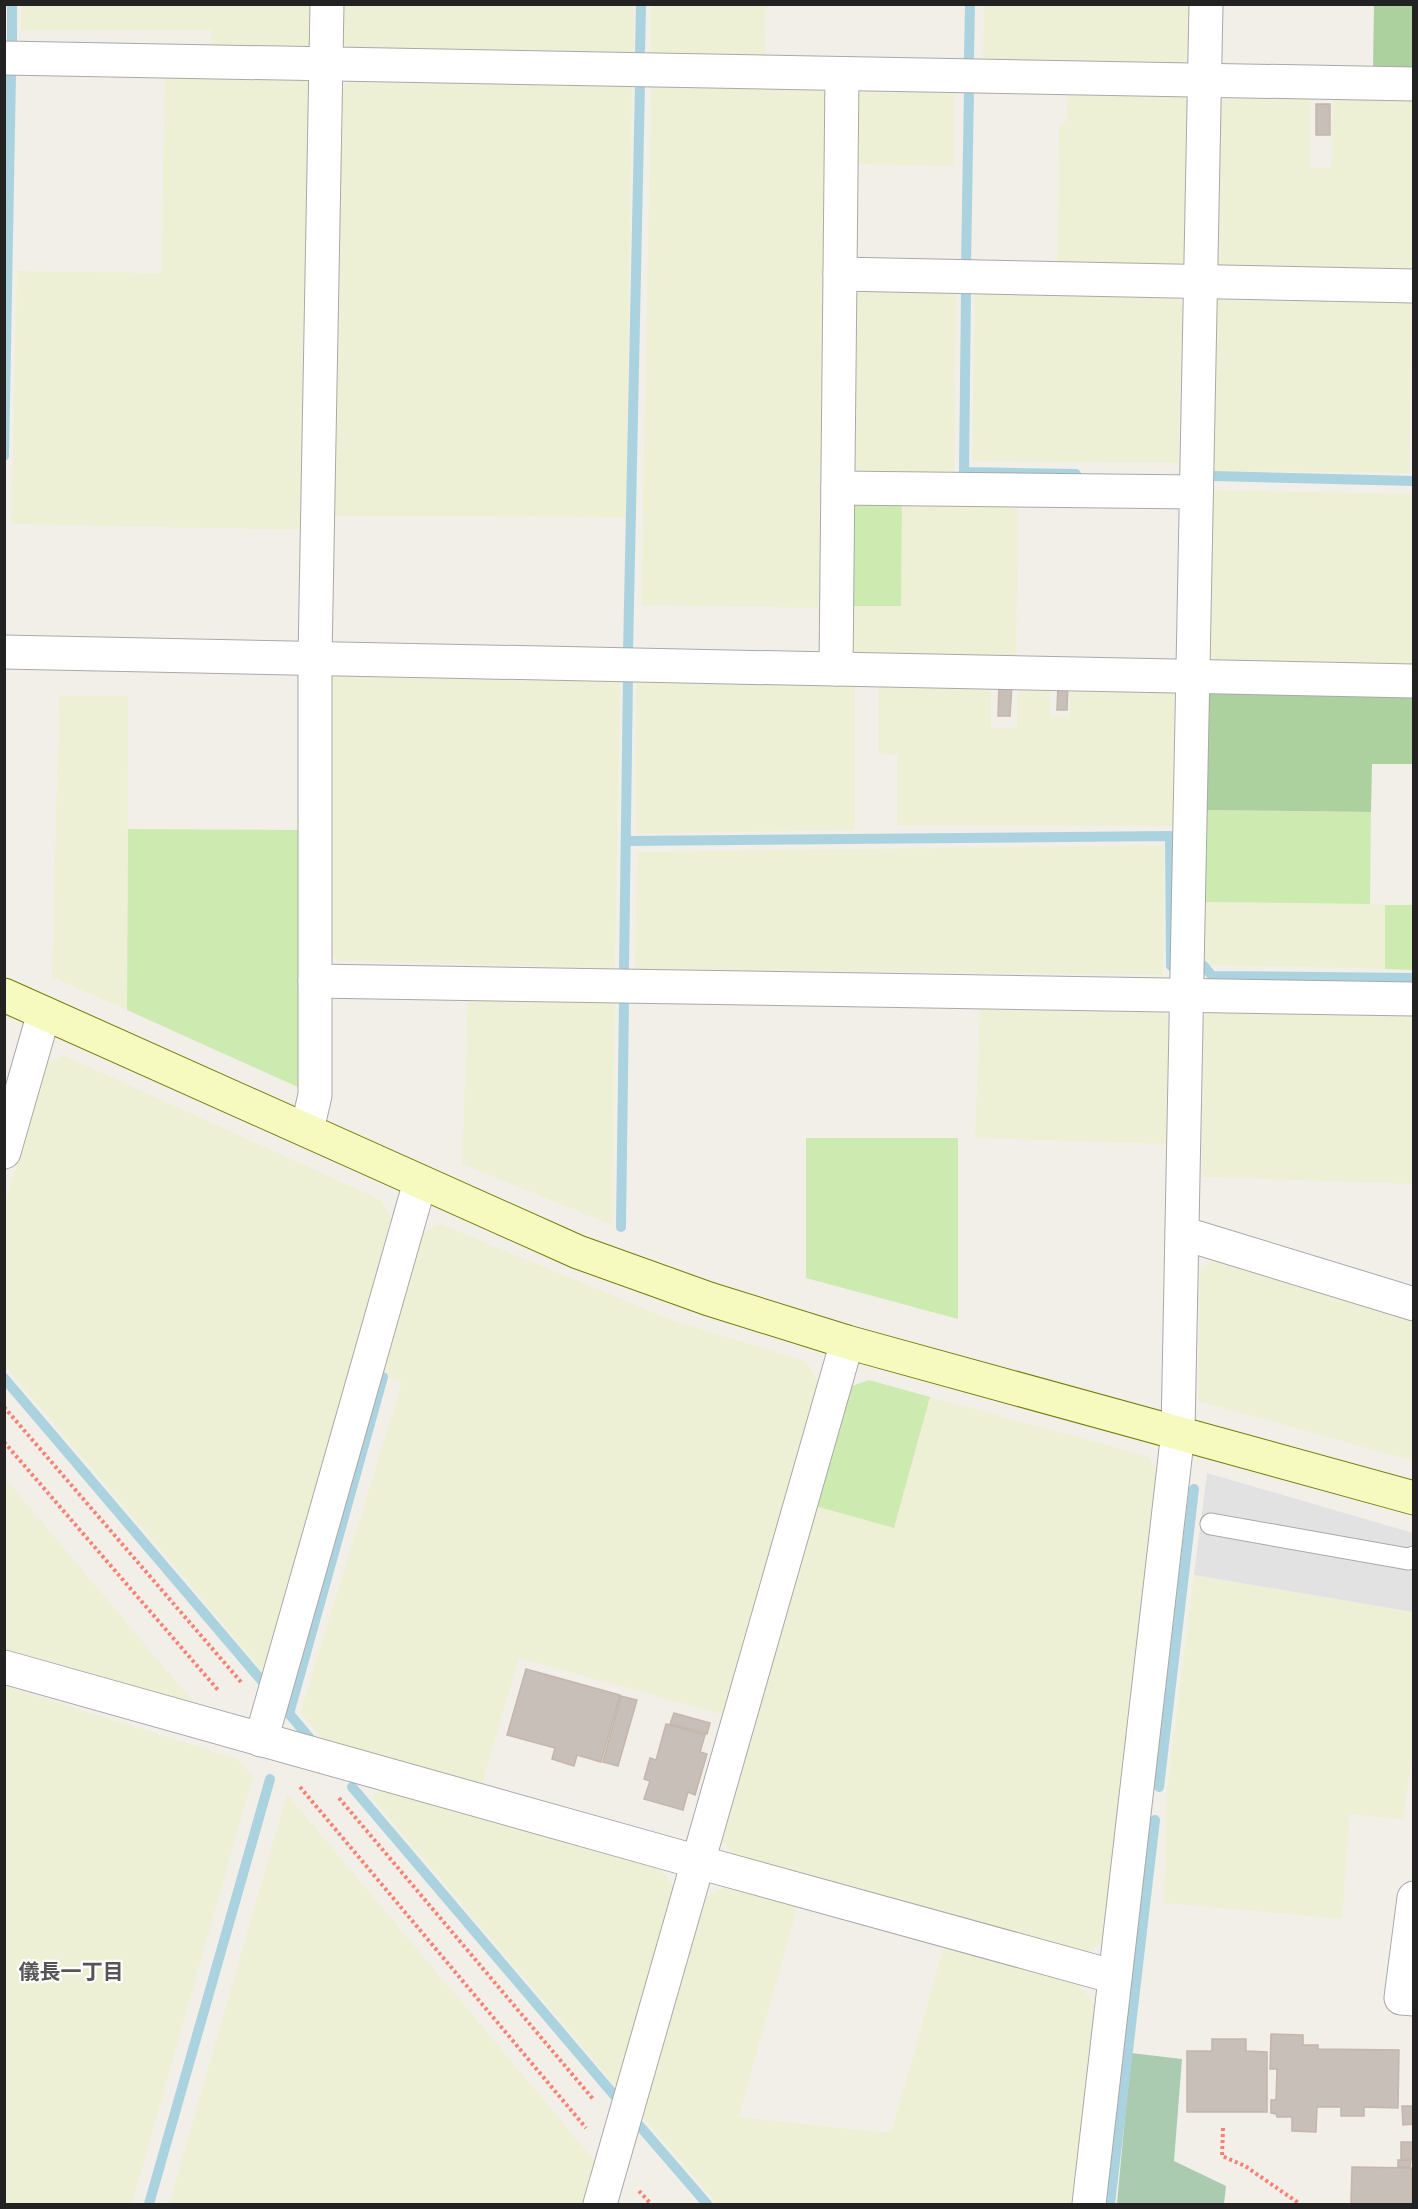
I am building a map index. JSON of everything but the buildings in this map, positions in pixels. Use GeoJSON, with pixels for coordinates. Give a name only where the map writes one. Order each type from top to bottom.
{"type":"FeatureCollection","features":[{"type":"Feature","properties":{"kind":"street"},"geometry":{"type":"LineString","coordinates":[[307,1130],[315,1095],[315,658],[327,4]]}},
{"type":"Feature","properties":{"kind":"street"},"geometry":{"type":"LineString","coordinates":[[1089,2205],[1178,1432],[1206,4]]}},
{"type":"Feature","properties":{"kind":"street"},"geometry":{"type":"LineString","coordinates":[[4,58],[1413,84]]}},
{"type":"Feature","properties":{"kind":"street"},"geometry":{"type":"LineString","coordinates":[[836,669],[842,74]]}},
{"type":"Feature","properties":{"kind":"street"},"geometry":{"type":"LineString","coordinates":[[840,274],[1413,286]]}},
{"type":"Feature","properties":{"kind":"street"},"geometry":{"type":"LineString","coordinates":[[838,488],[1196,492]]}},
{"type":"Feature","properties":{"kind":"street"},"geometry":{"type":"LineString","coordinates":[[4,652],[1413,681]]}},
{"type":"Feature","properties":{"kind":"street"},"geometry":{"type":"LineString","coordinates":[[315,981],[1413,999]]}},
{"type":"Feature","properties":{"kind":"street"},"geometry":{"type":"LineString","coordinates":[[4,996],[578,1252],[709,1299],[848,1342],[1413,1498]]}},
{"type":"Feature","properties":{"kind":"street"},"geometry":{"type":"LineString","coordinates":[[4,1152],[44,1013]]}},
{"type":"Feature","properties":{"kind":"street"},"geometry":{"type":"LineString","coordinates":[[261,1740],[420,1182]]}},
{"type":"Feature","properties":{"kind":"street"},"geometry":{"type":"LineString","coordinates":[[1182,1233],[1413,1304]]}},
{"type":"Feature","properties":{"kind":"street"},"geometry":{"type":"LineString","coordinates":[[600,2205],[848,1342]]}},
{"type":"Feature","properties":{"kind":"street"},"geometry":{"type":"LineString","coordinates":[[4,1667],[1115,1977]]}},
{"type":"Feature","properties":{"kind":"street"},"geometry":{"type":"LineString","coordinates":[[1413,1898],[1401,1998],[1413,1999]]}},
{"type":"Feature","properties":{"kind":"lane"},"geometry":{"type":"LineString","coordinates":[[1211,1524],[1408,1559],[1413,1557]]}},
{"type":"Feature","properties":{"kind":"path"},"geometry":{"type":"LineString","coordinates":[[4,1442],[222,1695]]}},
{"type":"Feature","properties":{"kind":"path"},"geometry":{"type":"LineString","coordinates":[[299,1785],[651,2205]]}},
{"type":"Feature","properties":{"kind":"path"},"geometry":{"type":"LineString","coordinates":[[1223,2128],[1222,2156],[1245,2166],[1300,2205]]}},
{"type":"Feature","properties":{"kind":"green space"},"geometry":{"type":"Polygon","coordinates":[[[22,5],[315,5],[315,38],[305,49],[212,48],[211,30],[21,30],[22,5]]]}},
{"type":"Feature","properties":{"kind":"green space"},"geometry":{"type":"Polygon","coordinates":[[[339,5],[634,5],[633,54],[353,51],[338,38],[339,5]]]}},
{"type":"Feature","properties":{"kind":"green space"},"geometry":{"type":"Polygon","coordinates":[[[651,5],[766,5],[765,56],[651,54],[651,5]]]}},
{"type":"Feature","properties":{"kind":"green space"},"geometry":{"type":"Polygon","coordinates":[[[984,5],[1192,5],[1191,56],[1178,68],[983,60],[984,5]]]}},
{"type":"Feature","properties":{"kind":"green space"},"geometry":{"type":"Polygon","coordinates":[[[1374,5],[1413,5],[1413,67],[1373,67],[1374,5]]]}},
{"type":"Feature","properties":{"kind":"green space"},"geometry":{"type":"Polygon","coordinates":[[[165,71],[308,76],[313,85],[304,530],[11,524],[17,271],[161,273],[165,71]]]}},
{"type":"Feature","properties":{"kind":"green space"},"geometry":{"type":"Polygon","coordinates":[[[353,78],[632,81],[626,517],[331,516],[337,93],[353,78]]]}},
{"type":"Feature","properties":{"kind":"green space"},"geometry":{"type":"Polygon","coordinates":[[[651,80],[822,82],[832,96],[824,608],[641,605],[651,80]]]}},
{"type":"Feature","properties":{"kind":"green space"},"geometry":{"type":"Polygon","coordinates":[[[860,82],[955,84],[954,166],[851,164],[850,95],[860,82]]]}},
{"type":"Feature","properties":{"kind":"green space"},"geometry":{"type":"Polygon","coordinates":[[[1068,91],[1179,94],[1190,104],[1185,259],[1174,271],[1057,270],[1059,127],[1066,121],[1068,91]]]}},
{"type":"Feature","properties":{"kind":"green space"},"geometry":{"type":"Polygon","coordinates":[[[1227,95],[1311,96],[1310,167],[1331,168],[1333,96],[1413,98],[1413,276],[1226,271],[1213,260],[1215,107],[1227,95]]]}},
{"type":"Feature","properties":{"kind":"green space"},"geometry":{"type":"Polygon","coordinates":[[[860,286],[956,287],[954,477],[859,477],[848,465],[849,296],[860,286]]]}},
{"type":"Feature","properties":{"kind":"green space"},"geometry":{"type":"Polygon","coordinates":[[[975,289],[1172,293],[1183,305],[1178,463],[972,461],[975,289]]]}},
{"type":"Feature","properties":{"kind":"green space"},"geometry":{"type":"Polygon","coordinates":[[[1223,294],[1412,298],[1409,473],[1212,471],[1214,304],[1223,294]]]}},
{"type":"Feature","properties":{"kind":"green space"},"geometry":{"type":"Polygon","coordinates":[[[1208,490],[1413,494],[1413,666],[1220,662],[1206,652],[1208,490]]]}},
{"type":"Feature","properties":{"kind":"green space"},"geometry":{"type":"Polygon","coordinates":[[[856,500],[902,500],[901,606],[845,606],[846,508],[856,500]]]}},
{"type":"Feature","properties":{"kind":"green space"},"geometry":{"type":"Polygon","coordinates":[[[902,500],[1018,502],[1016,661],[854,659],[844,649],[845,606],[902,500]]]}},
{"type":"Feature","properties":{"kind":"green space"},"geometry":{"type":"Polygon","coordinates":[[[340,668],[620,676],[615,968],[338,961],[327,952],[328,680],[340,668]]]}},
{"type":"Feature","properties":{"kind":"green space"},"geometry":{"type":"Polygon","coordinates":[[[636,676],[855,682],[855,830],[636,834],[636,676]]]}},
{"type":"Feature","properties":{"kind":"green space"},"geometry":{"type":"Polygon","coordinates":[[[879,681],[991,681],[991,728],[1017,728],[1017,681],[1050,681],[1050,717],[1070,716],[1070,681],[1164,682],[1174,694],[1173,826],[897,825],[897,755],[879,754],[879,681]]]}},
{"type":"Feature","properties":{"kind":"green space"},"geometry":{"type":"Polygon","coordinates":[[[1219,684],[1413,688],[1413,764],[1372,764],[1371,812],[1203,810],[1204,695],[1219,684]]]}},
{"type":"Feature","properties":{"kind":"green space"},"geometry":{"type":"Polygon","coordinates":[[[59,696],[128,696],[127,1010],[52,977],[59,696]]]}},
{"type":"Feature","properties":{"kind":"green space"},"geometry":{"type":"Polygon","coordinates":[[[1203,810],[1371,812],[1370,904],[1202,902],[1203,810]]]}},
{"type":"Feature","properties":{"kind":"green space"},"geometry":{"type":"Polygon","coordinates":[[[128,829],[300,830],[300,1088],[127,1010],[128,829]]]}},
{"type":"Feature","properties":{"kind":"green space"},"geometry":{"type":"Polygon","coordinates":[[[1164,845],[1163,975],[635,969],[637,852],[1164,845]]]}},
{"type":"Feature","properties":{"kind":"green space"},"geometry":{"type":"Polygon","coordinates":[[[1202,902],[1385,904],[1385,969],[1211,965],[1201,955],[1202,902]]]}},
{"type":"Feature","properties":{"kind":"green space"},"geometry":{"type":"Polygon","coordinates":[[[1385,905],[1413,905],[1413,970],[1385,969],[1385,905]]]}},
{"type":"Feature","properties":{"kind":"green space"},"geometry":{"type":"Polygon","coordinates":[[[468,996],[615,999],[612,1225],[462,1164],[468,996]]]}},
{"type":"Feature","properties":{"kind":"green space"},"geometry":{"type":"Polygon","coordinates":[[[980,1007],[1161,1012],[1172,1019],[1168,1144],[975,1138],[980,1007]]]}},
{"type":"Feature","properties":{"kind":"green space"},"geometry":{"type":"Polygon","coordinates":[[[1210,1008],[1413,1012],[1413,1184],[1202,1177],[1203,1019],[1210,1008]]]}},
{"type":"Feature","properties":{"kind":"green space"},"geometry":{"type":"Polygon","coordinates":[[[63,1055],[381,1200],[391,1218],[265,1674],[5,1366],[4,1207],[46,1064],[63,1055]]]}},
{"type":"Feature","properties":{"kind":"green space"},"geometry":{"type":"Polygon","coordinates":[[[806,1138],[958,1138],[958,1319],[806,1278],[806,1138]]]}},
{"type":"Feature","properties":{"kind":"green space"},"geometry":{"type":"Polygon","coordinates":[[[441,1224],[677,1322],[806,1361],[818,1382],[724,1715],[519,1658],[481,1788],[329,1746],[300,1713],[402,1382],[380,1375],[423,1233],[441,1224]]]}},
{"type":"Feature","properties":{"kind":"green space"},"geometry":{"type":"Polygon","coordinates":[[[1212,1259],[1373,1306],[1376,1311],[1413,1322],[1413,1461],[1198,1401],[1200,1271],[1212,1259]]]}},
{"type":"Feature","properties":{"kind":"green space"},"geometry":{"type":"Polygon","coordinates":[[[869,1380],[930,1397],[894,1528],[815,1506],[849,1387],[869,1380]]]}},
{"type":"Feature","properties":{"kind":"green space"},"geometry":{"type":"Polygon","coordinates":[[[930,1397],[1148,1456],[1158,1473],[1105,1940],[1084,1956],[734,1857],[719,1835],[815,1506],[894,1528],[930,1397]]]}},
{"type":"Feature","properties":{"kind":"green space"},"geometry":{"type":"Polygon","coordinates":[[[5,1478],[199,1709],[5,1653],[5,1478]]]}},
{"type":"Feature","properties":{"kind":"green space"},"geometry":{"type":"Polygon","coordinates":[[[1194,1575],[1413,1612],[1414,1740],[1403,1820],[1350,1814],[1342,1919],[1164,1903],[1167,1789],[1194,1575]]]}},
{"type":"Feature","properties":{"kind":"green space"},"geometry":{"type":"Polygon","coordinates":[[[5,1686],[237,1759],[253,1777],[132,2204],[5,2204],[5,1686]]]}},
{"type":"Feature","properties":{"kind":"green space"},"geometry":{"type":"Polygon","coordinates":[[[381,1790],[658,1866],[675,1889],[617,2088],[371,1797],[381,1790]]]}},
{"type":"Feature","properties":{"kind":"green space"},"geometry":{"type":"Polygon","coordinates":[[[287,1794],[595,2161],[583,2204],[169,2204],[287,1794]]]}},
{"type":"Feature","properties":{"kind":"green space"},"geometry":{"type":"Polygon","coordinates":[[[726,1885],[798,1905],[739,2117],[891,2133],[944,1946],[1079,1983],[1097,2010],[1076,2204],[717,2204],[641,2115],[702,1900],[726,1885]]]}},
{"type":"Feature","properties":{"kind":"green space"},"geometry":{"type":"Polygon","coordinates":[[[1131,2053],[1182,2059],[1174,2161],[1226,2186],[1224,2204],[1117,2203],[1131,2053]]]}},
{"type":"Feature","properties":{"kind":"shaded area"},"geometry":{"type":"Polygon","coordinates":[[[1207,1473],[1413,1533],[1413,1612],[1194,1575],[1207,1473]]]}},
{"type":"Feature","properties":{"kind":"waterway"},"geometry":{"type":"LineString","coordinates":[[12,4],[12,42]]}},
{"type":"Feature","properties":{"kind":"waterway"},"geometry":{"type":"LineString","coordinates":[[640,50],[641,4]]}},
{"type":"Feature","properties":{"kind":"waterway"},"geometry":{"type":"LineString","coordinates":[[969,57],[970,4]]}},
{"type":"Feature","properties":{"kind":"waterway"},"geometry":{"type":"LineString","coordinates":[[4,456],[11,73]]}},
{"type":"Feature","properties":{"kind":"waterway"},"geometry":{"type":"LineString","coordinates":[[628,652],[640,84]]}},
{"type":"Feature","properties":{"kind":"waterway"},"geometry":{"type":"LineString","coordinates":[[966,265],[969,89]]}},
{"type":"Feature","properties":{"kind":"waterway"},"geometry":{"type":"LineString","coordinates":[[966,291],[964,472],[1076,474]]}},
{"type":"Feature","properties":{"kind":"waterway"},"geometry":{"type":"LineString","coordinates":[[1214,476],[1414,481]]}},
{"type":"Feature","properties":{"kind":"waterway"},"geometry":{"type":"LineString","coordinates":[[624,967],[628,677]]}},
{"type":"Feature","properties":{"kind":"waterway"},"geometry":{"type":"LineString","coordinates":[[626,841],[1170,836],[1171,966]]}},
{"type":"Feature","properties":{"kind":"waterway"},"geometry":{"type":"LineString","coordinates":[[1204,966],[1212,976],[1414,978]]}},
{"type":"Feature","properties":{"kind":"waterway"},"geometry":{"type":"LineString","coordinates":[[621,1227],[624,1001]]}},
{"type":"Feature","properties":{"kind":"waterway"},"geometry":{"type":"LineString","coordinates":[[289,1714],[383,1377]]}},
{"type":"Feature","properties":{"kind":"waterway"},"geometry":{"type":"LineString","coordinates":[[4,1378],[262,1681]]}},
{"type":"Feature","properties":{"kind":"waterway"},"geometry":{"type":"LineString","coordinates":[[1159,1787],[1194,1489]]}},
{"type":"Feature","properties":{"kind":"waterway"},"geometry":{"type":"LineString","coordinates":[[286,1710],[313,1742]]}},
{"type":"Feature","properties":{"kind":"waterway"},"geometry":{"type":"LineString","coordinates":[[149,2204],[270,1779]]}},
{"type":"Feature","properties":{"kind":"waterway"},"geometry":{"type":"LineString","coordinates":[[352,1787],[614,2095]]}},
{"type":"Feature","properties":{"kind":"waterway"},"geometry":{"type":"LineString","coordinates":[[1110,2204],[1155,1820]]}},
{"type":"Feature","properties":{"kind":"waterway"},"geometry":{"type":"LineString","coordinates":[[638,2124],[707,2204]]}},
{"type":"Feature","properties":{"kind":"district","name":"儀長一丁目"},"geometry":{"type":"Point","coordinates":[71,1972]}}]}
